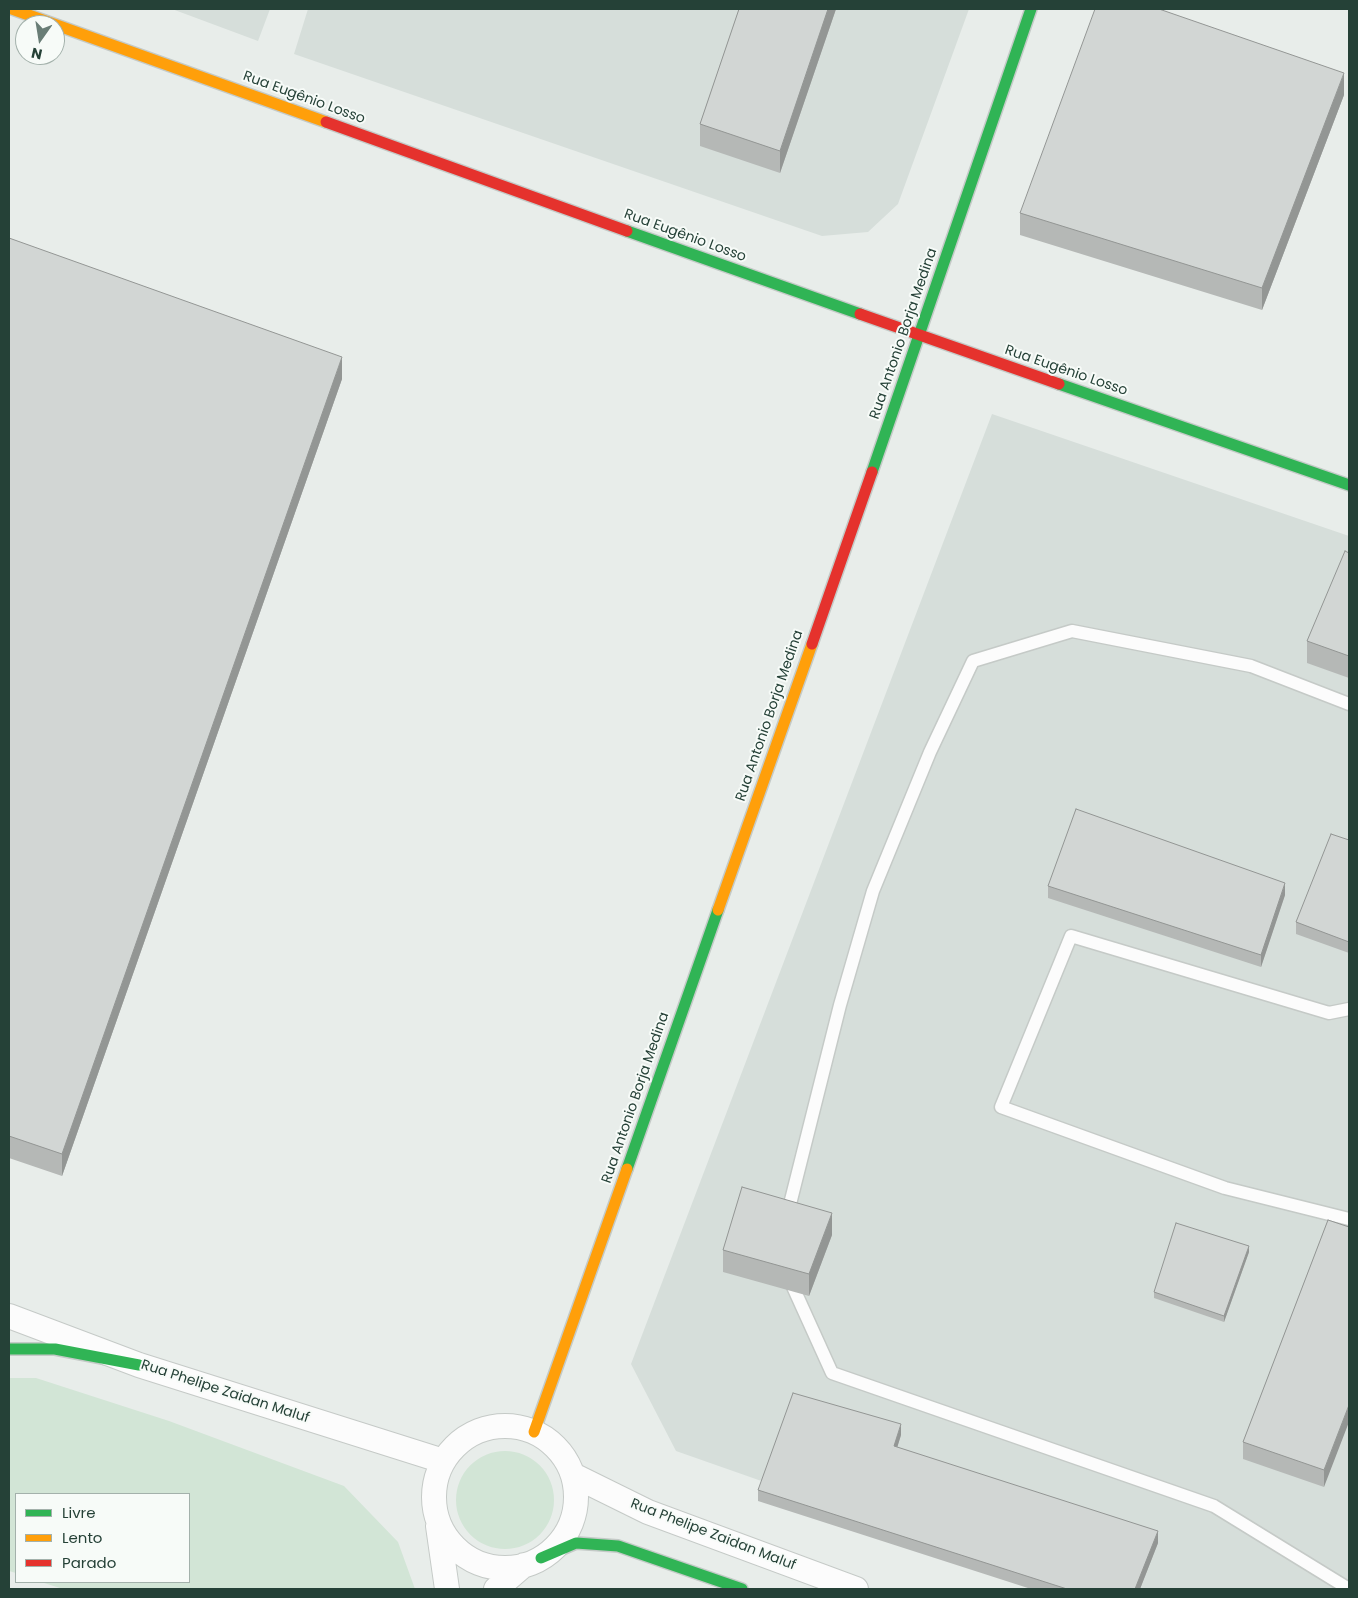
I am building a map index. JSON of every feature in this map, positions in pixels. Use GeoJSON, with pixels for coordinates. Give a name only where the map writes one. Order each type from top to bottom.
{"type":"FeatureCollection","features":[{"type":"Feature","properties":{"kind":"main road","name":"Rua Eugênio Losso"},"geometry":{"type":"LineString","coordinates":[[12,9],[920,336],[1349,485]]}},
{"type":"Feature","properties":{"kind":"main road","name":"Rua Antonio Borja Medina"},"geometry":{"type":"LineString","coordinates":[[534,1432],[920,336],[1031,9]]}},
{"type":"Feature","properties":{"kind":"main road"},"geometry":{"type":"LineString","coordinates":[[9,1349],[55,1349],[139,1365]]}},
{"type":"Feature","properties":{"kind":"main road"},"geometry":{"type":"LineString","coordinates":[[533,1562],[576,1543],[618,1546],[742,1589]]}},
{"type":"Feature","properties":{"kind":"street","name":"Rua Phelipe Zaidan Maluf"},"geometry":{"type":"LineString","coordinates":[[9,1316],[139,1365],[443,1461]]}},
{"type":"Feature","properties":{"kind":"street"},"geometry":{"type":"LineString","coordinates":[[447,1589],[434,1484],[443,1461],[459,1442],[476,1432],[495,1426],[515,1426],[534,1432],[551,1442],[564,1457],[573,1475],[575,1504],[568,1531],[556,1546],[496,1589]]}},
{"type":"Feature","properties":{"kind":"street","name":"Rua Phelipe Zaidan Maluf"},"geometry":{"type":"LineString","coordinates":[[573,1475],[648,1512],[856,1589]]}},
{"type":"Feature","properties":{"kind":"street"},"geometry":{"type":"LineString","coordinates":[[437,1519],[447,1538],[462,1554],[481,1563],[503,1568],[533,1562]]}},
{"type":"Feature","properties":{"kind":"lane"},"geometry":{"type":"LineString","coordinates":[[784,1225],[840,1005],[873,891],[930,752],[973,661],[1072,631],[1251,666],[1349,704]]}},
{"type":"Feature","properties":{"kind":"lane"},"geometry":{"type":"LineString","coordinates":[[1349,1008],[1329,1013],[1071,936],[1001,1107],[1225,1188],[1349,1218]]}},
{"type":"Feature","properties":{"kind":"lane"},"geometry":{"type":"LineString","coordinates":[[786,1270],[832,1373],[1214,1506],[1349,1589]]}},
{"type":"Feature","properties":{"kind":"shaded area"},"geometry":{"type":"Polygon","coordinates":[[[172,9],[270,9],[258,41],[172,9]]]}},
{"type":"Feature","properties":{"kind":"shaded area"},"geometry":{"type":"Polygon","coordinates":[[[308,9],[969,9],[898,204],[868,232],[822,236],[294,54],[308,9]]]}},
{"type":"Feature","properties":{"kind":"shaded area"},"geometry":{"type":"Polygon","coordinates":[[[992,414],[1349,536],[1349,1589],[1069,1589],[676,1451],[631,1364],[992,414]]]}},
{"type":"Feature","properties":{"kind":"green space"},"geometry":{"type":"Polygon","coordinates":[[[9,1378],[36,1378],[169,1421],[344,1486],[398,1542],[415,1589],[63,1589],[44,1583],[190,1583],[190,1493],[15,1493],[15,1573],[9,1571],[9,1378]]]}},
{"type":"Feature","properties":{"kind":"green space"},"geometry":{"type":"Polygon","coordinates":[[[505,1451],[524,1455],[539,1466],[550,1481],[554,1500],[550,1519],[539,1534],[524,1545],[505,1549],[486,1545],[471,1534],[460,1519],[456,1500],[460,1481],[471,1466],[486,1455],[505,1451]]]}},
{"type":"Feature","properties":{"kind":"building"},"geometry":{"type":"Polygon","coordinates":[[[739,9],[828,9],[780,151],[700,124],[739,9]]]}},
{"type":"Feature","properties":{"kind":"building"},"geometry":{"type":"Polygon","coordinates":[[[1095,9],[1159,9],[1344,73],[1262,288],[1020,213],[1095,9]]]}},
{"type":"Feature","properties":{"kind":"building"},"geometry":{"type":"Polygon","coordinates":[[[9,238],[342,357],[62,1154],[9,1136],[9,238]]]}},
{"type":"Feature","properties":{"kind":"building"},"geometry":{"type":"Polygon","coordinates":[[[1345,551],[1349,553],[1349,656],[1307,641],[1345,551]]]}},
{"type":"Feature","properties":{"kind":"building"},"geometry":{"type":"Polygon","coordinates":[[[1076,809],[1285,883],[1261,955],[1048,886],[1076,809]]]}},
{"type":"Feature","properties":{"kind":"building"},"geometry":{"type":"Polygon","coordinates":[[[1331,834],[1349,840],[1349,942],[1296,922],[1331,834]]]}},
{"type":"Feature","properties":{"kind":"building"},"geometry":{"type":"Polygon","coordinates":[[[742,1187],[832,1213],[809,1274],[723,1250],[742,1187]]]}},
{"type":"Feature","properties":{"kind":"building"},"geometry":{"type":"Polygon","coordinates":[[[1328,1220],[1349,1227],[1349,1405],[1324,1470],[1243,1442],[1328,1220]]]}},
{"type":"Feature","properties":{"kind":"building"},"geometry":{"type":"Polygon","coordinates":[[[1176,1223],[1249,1246],[1224,1316],[1154,1292],[1176,1223]]]}},
{"type":"Feature","properties":{"kind":"building"},"geometry":{"type":"Polygon","coordinates":[[[793,1393],[901,1424],[894,1446],[1158,1531],[1135,1589],[1067,1589],[758,1490],[793,1393]]]}},
{"type":"Feature","properties":{"kind":"traffic: fast"},"geometry":{"type":"LineString","coordinates":[[872,472],[1031,9]]}},
{"type":"Feature","properties":{"kind":"traffic: fast"},"geometry":{"type":"LineString","coordinates":[[627,231],[860,314]]}},
{"type":"Feature","properties":{"kind":"traffic: fast"},"geometry":{"type":"LineString","coordinates":[[1059,384],[1349,485]]}},
{"type":"Feature","properties":{"kind":"traffic: fast"},"geometry":{"type":"LineString","coordinates":[[627,1169],[718,910]]}},
{"type":"Feature","properties":{"kind":"traffic: fast"},"geometry":{"type":"LineString","coordinates":[[9,1349],[55,1349],[139,1365]]}},
{"type":"Feature","properties":{"kind":"traffic: fast"},"geometry":{"type":"LineString","coordinates":[[541,1558],[576,1543],[618,1546],[742,1589]]}},
{"type":"Feature","properties":{"kind":"traffic: slow"},"geometry":{"type":"LineString","coordinates":[[12,9],[326,122]]}},
{"type":"Feature","properties":{"kind":"traffic: slow"},"geometry":{"type":"LineString","coordinates":[[718,910],[812,644]]}},
{"type":"Feature","properties":{"kind":"traffic: slow"},"geometry":{"type":"LineString","coordinates":[[534,1432],[627,1169]]}},
{"type":"Feature","properties":{"kind":"traffic: jam"},"geometry":{"type":"LineString","coordinates":[[326,122],[627,231]]}},
{"type":"Feature","properties":{"kind":"traffic: jam"},"geometry":{"type":"LineString","coordinates":[[860,314],[1059,384]]}},
{"type":"Feature","properties":{"kind":"traffic: jam"},"geometry":{"type":"LineString","coordinates":[[812,644],[872,472]]}}]}
